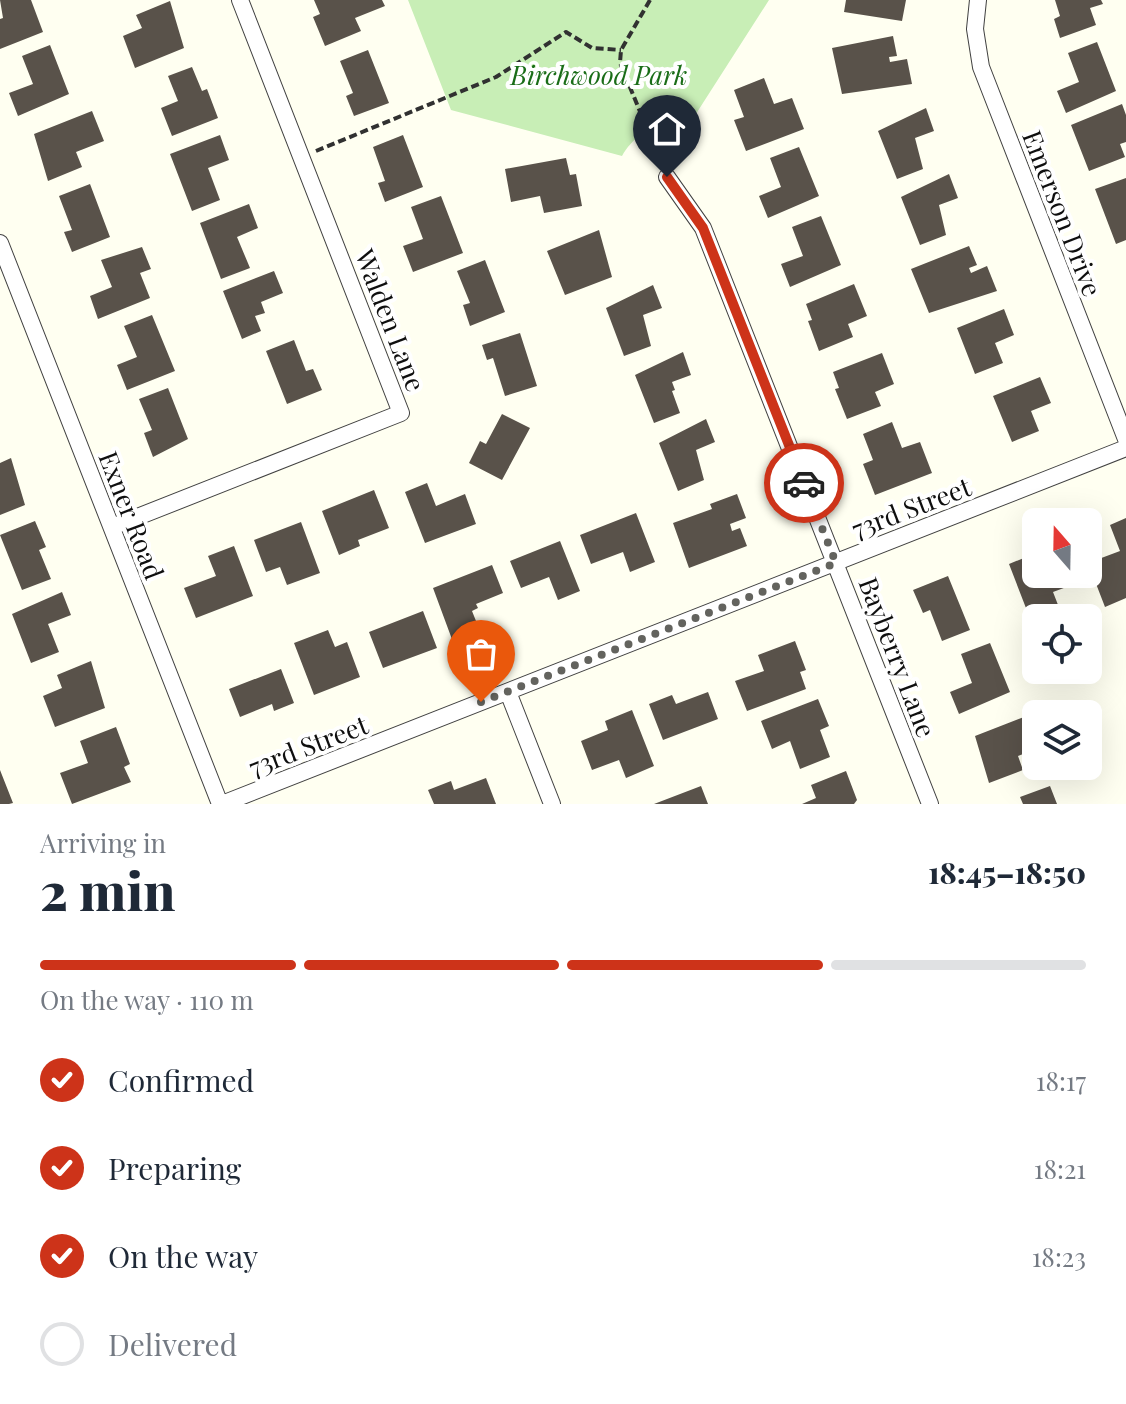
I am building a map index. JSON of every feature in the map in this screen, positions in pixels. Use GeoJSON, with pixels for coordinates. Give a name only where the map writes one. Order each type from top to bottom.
{"type":"FeatureCollection","features":[{"type":"Feature","properties":{"kind":"street","name":"Walden Lane"},"geometry":{"type":"LineString","coordinates":[[112,527],[401,413],[240,0]]}},
{"type":"Feature","properties":{"kind":"street","name":"Emerson Drive"},"geometry":{"type":"LineString","coordinates":[[978,0],[975,29],[981,67],[1126,439]]}},
{"type":"Feature","properties":{"kind":"street","name":"Bayberry Lane"},"geometry":{"type":"LineString","coordinates":[[667,177],[703,228],[930,804]]}},
{"type":"Feature","properties":{"kind":"street","name":"Exner Road"},"geometry":{"type":"LineString","coordinates":[[0,243],[221,804]]}},
{"type":"Feature","properties":{"kind":"street","name":"73rd Street"},"geometry":{"type":"LineString","coordinates":[[221,804],[1126,448]]}},
{"type":"Feature","properties":{"kind":"street"},"geometry":{"type":"LineString","coordinates":[[508,692],[552,804]]}},
{"type":"Feature","properties":{"kind":"path"},"geometry":{"type":"LineString","coordinates":[[650,0],[621,50],[620,63],[667,177]]}},
{"type":"Feature","properties":{"kind":"path"},"geometry":{"type":"LineString","coordinates":[[301,157],[496,77],[566,32],[592,48],[621,50]]}},
{"type":"Feature","properties":{"kind":"green space","name":"Birchwood Park"},"geometry":{"type":"Polygon","coordinates":[[[408,0],[769,0],[685,131],[666,127],[649,131],[634,141],[622,156],[451,110],[408,0]]]}},
{"type":"Feature","properties":{"kind":"building"},"geometry":{"type":"Polygon","coordinates":[[[0,0],[31,0],[43,32],[0,49],[0,19],[3,18],[0,0]]]}},
{"type":"Feature","properties":{"kind":"building"},"geometry":{"type":"Polygon","coordinates":[[[314,0],[382,0],[385,6],[355,18],[361,31],[325,46],[313,17],[320,14],[314,0]]]}},
{"type":"Feature","properties":{"kind":"building"},"geometry":{"type":"Polygon","coordinates":[[[846,0],[906,0],[902,21],[844,12],[846,0]]]}},
{"type":"Feature","properties":{"kind":"building"},"geometry":{"type":"Polygon","coordinates":[[[1055,0],[1101,0],[1103,4],[1090,8],[1096,25],[1060,38],[1054,19],[1060,16],[1055,0]]]}},
{"type":"Feature","properties":{"kind":"building"},"geometry":{"type":"Polygon","coordinates":[[[170,1],[184,48],[135,68],[123,36],[142,28],[136,15],[170,1]]]}},
{"type":"Feature","properties":{"kind":"building"},"geometry":{"type":"Polygon","coordinates":[[[893,36],[897,56],[889,57],[890,62],[907,59],[912,84],[842,94],[832,48],[893,36]]]}},
{"type":"Feature","properties":{"kind":"building"},"geometry":{"type":"Polygon","coordinates":[[[1097,42],[1116,91],[1066,113],[1057,91],[1079,82],[1068,53],[1097,42]]]}},
{"type":"Feature","properties":{"kind":"building"},"geometry":{"type":"Polygon","coordinates":[[[50,45],[69,94],[18,116],[9,93],[33,84],[22,56],[50,45]]]}},
{"type":"Feature","properties":{"kind":"building"},"geometry":{"type":"Polygon","coordinates":[[[368,50],[389,103],[354,116],[346,96],[353,93],[340,61],[368,50]]]}},
{"type":"Feature","properties":{"kind":"building"},"geometry":{"type":"Polygon","coordinates":[[[192,67],[202,91],[207,89],[218,118],[172,136],[161,108],[178,101],[168,76],[192,67]]]}},
{"type":"Feature","properties":{"kind":"building"},"geometry":{"type":"Polygon","coordinates":[[[764,78],[774,104],[792,98],[804,129],[746,151],[734,120],[744,117],[734,90],[764,78]]]}},
{"type":"Feature","properties":{"kind":"building"},"geometry":{"type":"Polygon","coordinates":[[[1122,104],[1126,115],[1126,142],[1120,144],[1125,157],[1089,171],[1071,125],[1122,104]]]}},
{"type":"Feature","properties":{"kind":"building"},"geometry":{"type":"Polygon","coordinates":[[[926,108],[934,131],[915,138],[923,169],[897,179],[878,131],[926,108]]]}},
{"type":"Feature","properties":{"kind":"building"},"geometry":{"type":"Polygon","coordinates":[[[92,111],[104,141],[76,152],[82,167],[48,181],[34,134],[92,111]]]}},
{"type":"Feature","properties":{"kind":"building"},"geometry":{"type":"Polygon","coordinates":[[[220,135],[229,160],[208,168],[220,200],[192,211],[170,154],[220,135]]]}},
{"type":"Feature","properties":{"kind":"building"},"geometry":{"type":"Polygon","coordinates":[[[403,135],[423,187],[385,202],[378,183],[385,181],[373,147],[403,135]]]}},
{"type":"Feature","properties":{"kind":"building"},"geometry":{"type":"Polygon","coordinates":[[[799,147],[819,196],[768,218],[759,196],[781,187],[770,158],[799,147]]]}},
{"type":"Feature","properties":{"kind":"building"},"geometry":{"type":"Polygon","coordinates":[[[566,158],[570,175],[576,174],[582,206],[544,213],[540,196],[511,202],[505,169],[566,158]]]}},
{"type":"Feature","properties":{"kind":"building"},"geometry":{"type":"Polygon","coordinates":[[[949,174],[958,198],[939,205],[946,235],[920,245],[901,197],[949,174]]]}},
{"type":"Feature","properties":{"kind":"building"},"geometry":{"type":"Polygon","coordinates":[[[1126,178],[1126,240],[1116,244],[1095,189],[1126,178]]]}},
{"type":"Feature","properties":{"kind":"building"},"geometry":{"type":"Polygon","coordinates":[[[90,184],[110,237],[72,252],[64,232],[72,230],[59,196],[90,184]]]}},
{"type":"Feature","properties":{"kind":"building"},"geometry":{"type":"Polygon","coordinates":[[[441,196],[463,253],[413,272],[403,246],[423,239],[411,207],[441,196]]]}},
{"type":"Feature","properties":{"kind":"building"},"geometry":{"type":"Polygon","coordinates":[[[249,204],[258,228],[237,237],[250,268],[221,279],[200,223],[249,204]]]}},
{"type":"Feature","properties":{"kind":"building"},"geometry":{"type":"Polygon","coordinates":[[[821,216],[841,265],[790,287],[781,264],[803,256],[792,227],[821,216]]]}},
{"type":"Feature","properties":{"kind":"building"},"geometry":{"type":"Polygon","coordinates":[[[599,230],[612,277],[565,295],[547,251],[599,230]]]}},
{"type":"Feature","properties":{"kind":"building"},"geometry":{"type":"Polygon","coordinates":[[[969,246],[977,265],[969,268],[971,273],[987,266],[997,291],[929,313],[911,269],[969,246]]]}},
{"type":"Feature","properties":{"kind":"building"},"geometry":{"type":"Polygon","coordinates":[[[142,247],[151,269],[140,273],[150,298],[98,319],[90,296],[112,287],[101,260],[142,247]]]}},
{"type":"Feature","properties":{"kind":"building"},"geometry":{"type":"Polygon","coordinates":[[[485,260],[505,312],[470,326],[463,305],[470,303],[457,271],[485,260]]]}},
{"type":"Feature","properties":{"kind":"building"},"geometry":{"type":"Polygon","coordinates":[[[274,271],[283,293],[261,302],[265,313],[255,316],[261,331],[242,339],[223,291],[274,271]]]}},
{"type":"Feature","properties":{"kind":"building"},"geometry":{"type":"Polygon","coordinates":[[[854,284],[867,316],[848,324],[853,337],[819,351],[808,321],[812,320],[806,304],[854,284]]]}},
{"type":"Feature","properties":{"kind":"building"},"geometry":{"type":"Polygon","coordinates":[[[653,285],[662,308],[643,315],[651,346],[624,356],[606,308],[653,285]]]}},
{"type":"Feature","properties":{"kind":"building"},"geometry":{"type":"Polygon","coordinates":[[[1004,309],[1014,335],[995,343],[1003,363],[975,374],[957,328],[1004,309]]]}},
{"type":"Feature","properties":{"kind":"building"},"geometry":{"type":"Polygon","coordinates":[[[152,315],[175,371],[127,390],[117,365],[137,357],[124,326],[152,315]]]}},
{"type":"Feature","properties":{"kind":"building"},"geometry":{"type":"Polygon","coordinates":[[[520,333],[537,386],[505,396],[493,358],[487,360],[482,345],[520,333]]]}},
{"type":"Feature","properties":{"kind":"building"},"geometry":{"type":"Polygon","coordinates":[[[294,340],[306,371],[313,369],[322,390],[287,404],[266,351],[294,340]]]}},
{"type":"Feature","properties":{"kind":"building"},"geometry":{"type":"Polygon","coordinates":[[[683,352],[691,375],[672,382],[680,413],[654,423],[635,375],[683,352]]]}},
{"type":"Feature","properties":{"kind":"building"},"geometry":{"type":"Polygon","coordinates":[[[882,353],[894,384],[875,392],[881,406],[847,419],[835,389],[839,388],[833,372],[882,353]]]}},
{"type":"Feature","properties":{"kind":"building"},"geometry":{"type":"Polygon","coordinates":[[[1040,377],[1051,403],[1031,411],[1039,431],[1012,442],[993,396],[1040,377]]]}},
{"type":"Feature","properties":{"kind":"building"},"geometry":{"type":"Polygon","coordinates":[[[168,388],[188,439],[153,457],[144,433],[152,430],[139,399],[168,388]]]}},
{"type":"Feature","properties":{"kind":"building"},"geometry":{"type":"Polygon","coordinates":[[[502,414],[530,428],[502,480],[469,463],[480,441],[486,444],[502,414]]]}},
{"type":"Feature","properties":{"kind":"building"},"geometry":{"type":"Polygon","coordinates":[[[706,419],[715,442],[696,450],[704,480],[678,491],[659,443],[706,419]]]}},
{"type":"Feature","properties":{"kind":"building"},"geometry":{"type":"Polygon","coordinates":[[[892,422],[902,448],[920,442],[932,473],[875,495],[863,464],[873,460],[863,434],[892,422]]]}},
{"type":"Feature","properties":{"kind":"building"},"geometry":{"type":"Polygon","coordinates":[[[11,458],[25,505],[0,515],[0,463],[11,458]]]}},
{"type":"Feature","properties":{"kind":"building"},"geometry":{"type":"Polygon","coordinates":[[[427,483],[436,506],[465,494],[476,524],[425,543],[405,492],[427,483]]]}},
{"type":"Feature","properties":{"kind":"building"},"geometry":{"type":"Polygon","coordinates":[[[374,490],[389,528],[358,540],[360,546],[339,555],[322,511],[374,490]]]}},
{"type":"Feature","properties":{"kind":"building"},"geometry":{"type":"Polygon","coordinates":[[[737,494],[746,518],[730,524],[732,531],[740,528],[747,546],[689,568],[673,523],[712,509],[710,504],[737,494]]]}},
{"type":"Feature","properties":{"kind":"building"},"geometry":{"type":"Polygon","coordinates":[[[636,513],[655,562],[630,572],[623,552],[591,564],[580,535],[636,513]]]}},
{"type":"Feature","properties":{"kind":"building"},"geometry":{"type":"Polygon","coordinates":[[[1126,518],[1126,598],[1105,607],[1098,588],[1102,588],[1102,558],[1120,551],[1110,525],[1126,518]]]}},
{"type":"Feature","properties":{"kind":"building"},"geometry":{"type":"Polygon","coordinates":[[[35,521],[46,547],[39,550],[51,579],[22,590],[0,535],[35,521]]]}},
{"type":"Feature","properties":{"kind":"building"},"geometry":{"type":"Polygon","coordinates":[[[301,522],[320,573],[287,585],[280,567],[266,572],[254,540],[301,522]]]}},
{"type":"Feature","properties":{"kind":"building"},"geometry":{"type":"Polygon","coordinates":[[[560,541],[580,591],[558,600],[549,577],[521,588],[510,561],[560,541]]]}},
{"type":"Feature","properties":{"kind":"building"},"geometry":{"type":"Polygon","coordinates":[[[234,546],[253,596],[196,618],[184,588],[216,576],[208,556],[234,546]]]}},
{"type":"Feature","properties":{"kind":"building"},"geometry":{"type":"Polygon","coordinates":[[[1022,559],[1022,588],[1064,588],[1053,592],[1058,604],[1024,604],[1009,564],[1022,559]]]}},
{"type":"Feature","properties":{"kind":"building"},"geometry":{"type":"Polygon","coordinates":[[[492,565],[503,593],[476,604],[478,608],[472,611],[480,631],[453,642],[433,588],[492,565]]]}},
{"type":"Feature","properties":{"kind":"building"},"geometry":{"type":"Polygon","coordinates":[[[948,576],[970,630],[942,641],[930,610],[923,613],[913,590],[948,576]]]}},
{"type":"Feature","properties":{"kind":"building"},"geometry":{"type":"Polygon","coordinates":[[[62,592],[71,615],[48,624],[59,652],[31,663],[12,614],[62,592]]]}},
{"type":"Feature","properties":{"kind":"building"},"geometry":{"type":"Polygon","coordinates":[[[423,611],[437,648],[383,668],[369,632],[423,611]]]}},
{"type":"Feature","properties":{"kind":"building"},"geometry":{"type":"Polygon","coordinates":[[[328,630],[335,647],[347,642],[360,677],[314,695],[294,643],[328,630]]]}},
{"type":"Feature","properties":{"kind":"building"},"geometry":{"type":"Polygon","coordinates":[[[795,641],[806,670],[800,672],[806,689],[747,711],[735,681],[764,671],[758,655],[795,641]]]}},
{"type":"Feature","properties":{"kind":"building"},"geometry":{"type":"Polygon","coordinates":[[[990,643],[1010,692],[959,714],[950,692],[972,683],[961,654],[990,643]]]}},
{"type":"Feature","properties":{"kind":"building"},"geometry":{"type":"Polygon","coordinates":[[[91,661],[105,708],[55,727],[43,696],[62,688],[57,675],[91,661]]]}},
{"type":"Feature","properties":{"kind":"building"},"geometry":{"type":"Polygon","coordinates":[[[281,669],[294,703],[274,711],[272,704],[240,717],[229,689],[281,669]]]}},
{"type":"Feature","properties":{"kind":"building"},"geometry":{"type":"Polygon","coordinates":[[[708,692],[718,719],[663,740],[649,704],[672,695],[676,704],[708,692]]]}},
{"type":"Feature","properties":{"kind":"building"},"geometry":{"type":"Polygon","coordinates":[[[818,699],[829,726],[820,730],[830,757],[800,769],[790,741],[772,749],[761,721],[818,699]]]}},
{"type":"Feature","properties":{"kind":"building"},"geometry":{"type":"Polygon","coordinates":[[[632,710],[654,766],[626,778],[619,760],[592,770],[581,741],[608,730],[605,721],[632,710]]]}},
{"type":"Feature","properties":{"kind":"building"},"geometry":{"type":"Polygon","coordinates":[[[1022,718],[1022,754],[1018,756],[1022,770],[989,783],[975,736],[1022,718]]]}},
{"type":"Feature","properties":{"kind":"building"},"geometry":{"type":"Polygon","coordinates":[[[116,727],[130,764],[124,767],[131,782],[72,804],[60,773],[88,763],[80,741],[116,727]]]}},
{"type":"Feature","properties":{"kind":"building"},"geometry":{"type":"Polygon","coordinates":[[[0,770],[13,803],[0,804],[0,770]]]}},
{"type":"Feature","properties":{"kind":"building"},"geometry":{"type":"Polygon","coordinates":[[[846,771],[857,800],[854,804],[802,804],[816,798],[811,785],[846,771]]]}},
{"type":"Feature","properties":{"kind":"building"},"geometry":{"type":"Polygon","coordinates":[[[486,778],[496,804],[434,804],[428,790],[451,781],[454,790],[486,778]]]}},
{"type":"Feature","properties":{"kind":"building"},"geometry":{"type":"Polygon","coordinates":[[[701,786],[708,804],[654,804],[701,786]]]}},
{"type":"Feature","properties":{"kind":"building"},"geometry":{"type":"Polygon","coordinates":[[[1050,786],[1057,804],[1023,804],[1020,797],[1050,786]]]}},
{"type":"Feature","properties":{"kind":"way so far"},"geometry":{"type":"LineString","coordinates":[[481,702],[836,563],[804,483]]}},
{"type":"Feature","properties":{"kind":"route"},"geometry":{"type":"LineString","coordinates":[[667,177],[703,228],[804,483]]}}]}
